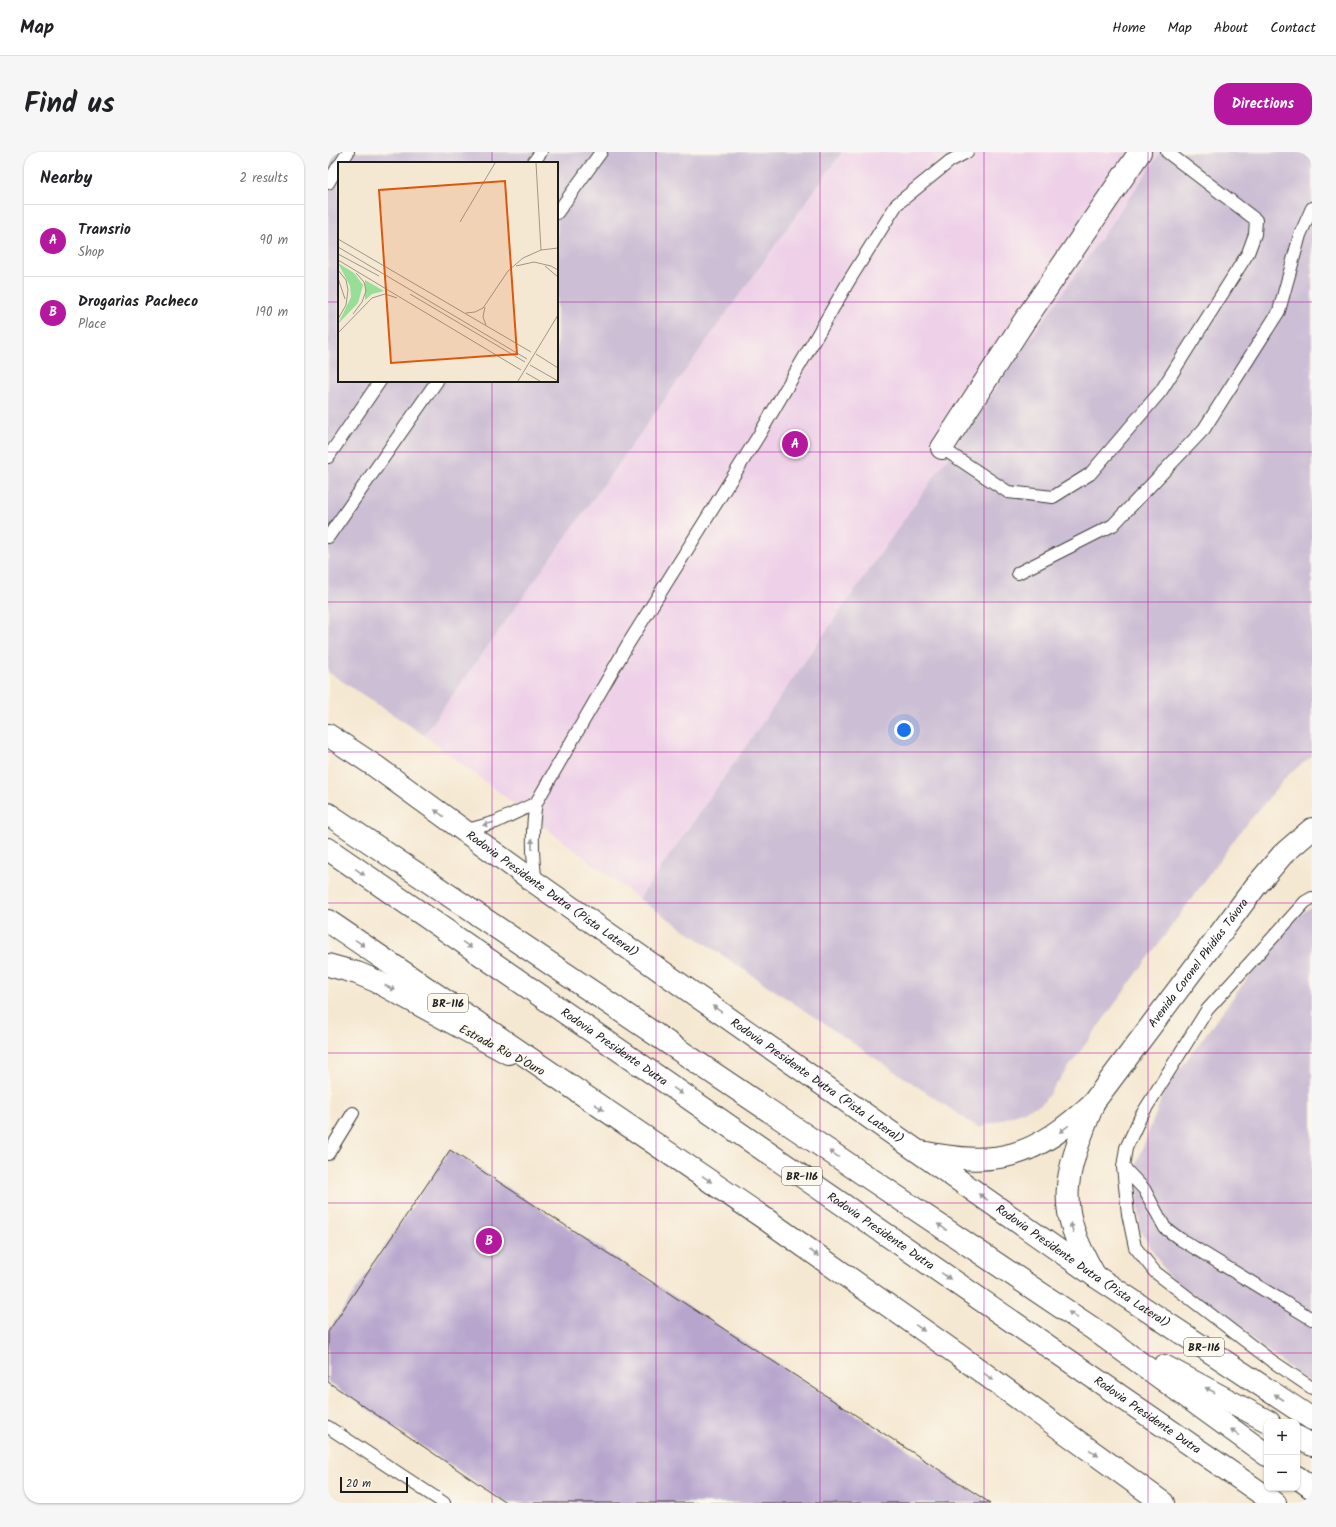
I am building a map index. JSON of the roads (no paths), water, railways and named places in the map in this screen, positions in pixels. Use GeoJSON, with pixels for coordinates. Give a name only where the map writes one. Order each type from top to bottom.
{"type":"FeatureCollection","features":[{"type":"Feature","properties":{"kind":"main road"},"geometry":{"type":"LineString","coordinates":[[942,448],[1023,323],[1140,152]]}},
{"type":"Feature","properties":{"kind":"main road","name":"Rodovia Presidente Dutra (Pista Lateral)"},"geometry":{"type":"LineString","coordinates":[[328,735],[375,766],[536,883],[921,1152],[1095,1276],[1312,1419]]}},
{"type":"Feature","properties":{"kind":"main road","name":"BR-116"},"geometry":{"type":"LineString","coordinates":[[328,814],[1092,1328],[1264,1453]]}},
{"type":"Feature","properties":{"kind":"main road","name":"Avenida Coronel Phidias Távora"},"geometry":{"type":"LineString","coordinates":[[921,1152],[976,1159],[1010,1156],[1028,1150],[1055,1136],[1093,1103],[1255,887],[1283,854],[1312,829]]}},
{"type":"Feature","properties":{"kind":"main road","name":"Rodovia Presidente Dutra"},"geometry":{"type":"LineString","coordinates":[[328,849],[1275,1503]]}},
{"type":"Feature","properties":{"kind":"main road","name":"BR-116"},"geometry":{"type":"LineString","coordinates":[[328,921],[764,1218],[951,1349],[1163,1503]]}},
{"type":"Feature","properties":{"kind":"main road","name":"Estrada Rio D'Ouro"},"geometry":{"type":"LineString","coordinates":[[328,965],[357,973],[376,981],[567,1085]]}},
{"type":"Feature","properties":{"kind":"main road","name":"Avenida Coronel Phidias Távora"},"geometry":{"type":"LineString","coordinates":[[1093,1103],[1073,1160],[1067,1197],[1068,1214],[1073,1232],[1081,1252],[1095,1276]]}},
{"type":"Feature","properties":{"kind":"main road"},"geometry":{"type":"LineString","coordinates":[[1092,1328],[1264,1419]]}},
{"type":"Feature","properties":{"kind":"main road"},"geometry":{"type":"LineString","coordinates":[[1300,1439],[1312,1445]]}},
{"type":"Feature","properties":{"kind":"main road"},"geometry":{"type":"LineString","coordinates":[[1300,1479],[1312,1488]]}},
{"type":"Feature","properties":{"kind":"lane"},"geometry":{"type":"LineString","coordinates":[[341,162],[348,152]]}},
{"type":"Feature","properties":{"kind":"lane"},"geometry":{"type":"LineString","coordinates":[[534,162],[540,152]]}},
{"type":"Feature","properties":{"kind":"lane"},"geometry":{"type":"LineString","coordinates":[[558,212],[601,152]]}},
{"type":"Feature","properties":{"kind":"lane"},"geometry":{"type":"LineString","coordinates":[[536,883],[532,852],[532,824],[536,803],[628,644],[759,435],[850,279],[897,204],[950,161],[967,152]]}},
{"type":"Feature","properties":{"kind":"lane"},"geometry":{"type":"LineString","coordinates":[[942,448],[1008,492],[1053,497],[1090,474],[1161,390],[1248,253],[1255,234],[1256,220],[1167,152]]}},
{"type":"Feature","properties":{"kind":"lane"},"geometry":{"type":"LineString","coordinates":[[328,182],[338,167]]}},
{"type":"Feature","properties":{"kind":"lane"},"geometry":{"type":"LineString","coordinates":[[1018,572],[1114,525],[1204,429],[1279,311],[1300,235],[1312,208]]}},
{"type":"Feature","properties":{"kind":"lane"},"geometry":{"type":"LineString","coordinates":[[328,457],[379,382]]}},
{"type":"Feature","properties":{"kind":"lane"},"geometry":{"type":"LineString","coordinates":[[328,537],[436,382]]}},
{"type":"Feature","properties":{"kind":"lane"},"geometry":{"type":"LineString","coordinates":[[464,831],[496,822],[536,803]]}},
{"type":"Feature","properties":{"kind":"lane"},"geometry":{"type":"LineString","coordinates":[[1312,898],[1305,902],[1207,1010],[1141,1116],[1126,1148],[1123,1167],[1128,1214],[1135,1247],[1155,1272],[1269,1359],[1312,1388]]}},
{"type":"Feature","properties":{"kind":"lane"},"geometry":{"type":"LineString","coordinates":[[328,1154],[353,1113]]}},
{"type":"Feature","properties":{"kind":"lane"},"geometry":{"type":"LineString","coordinates":[[1123,1167],[1144,1190],[1165,1228],[1180,1239],[1312,1319]]}},
{"type":"Feature","properties":{"kind":"lane"},"geometry":{"type":"LineString","coordinates":[[328,1428],[444,1503]]}},
{"type":"Feature","properties":{"kind":"place","name":"Transrio"},"geometry":{"type":"Point","coordinates":[795,444]}},
{"type":"Feature","properties":{"kind":"place","name":"Drogarias Pacheco"},"geometry":{"type":"Point","coordinates":[489,1241]}}]}
